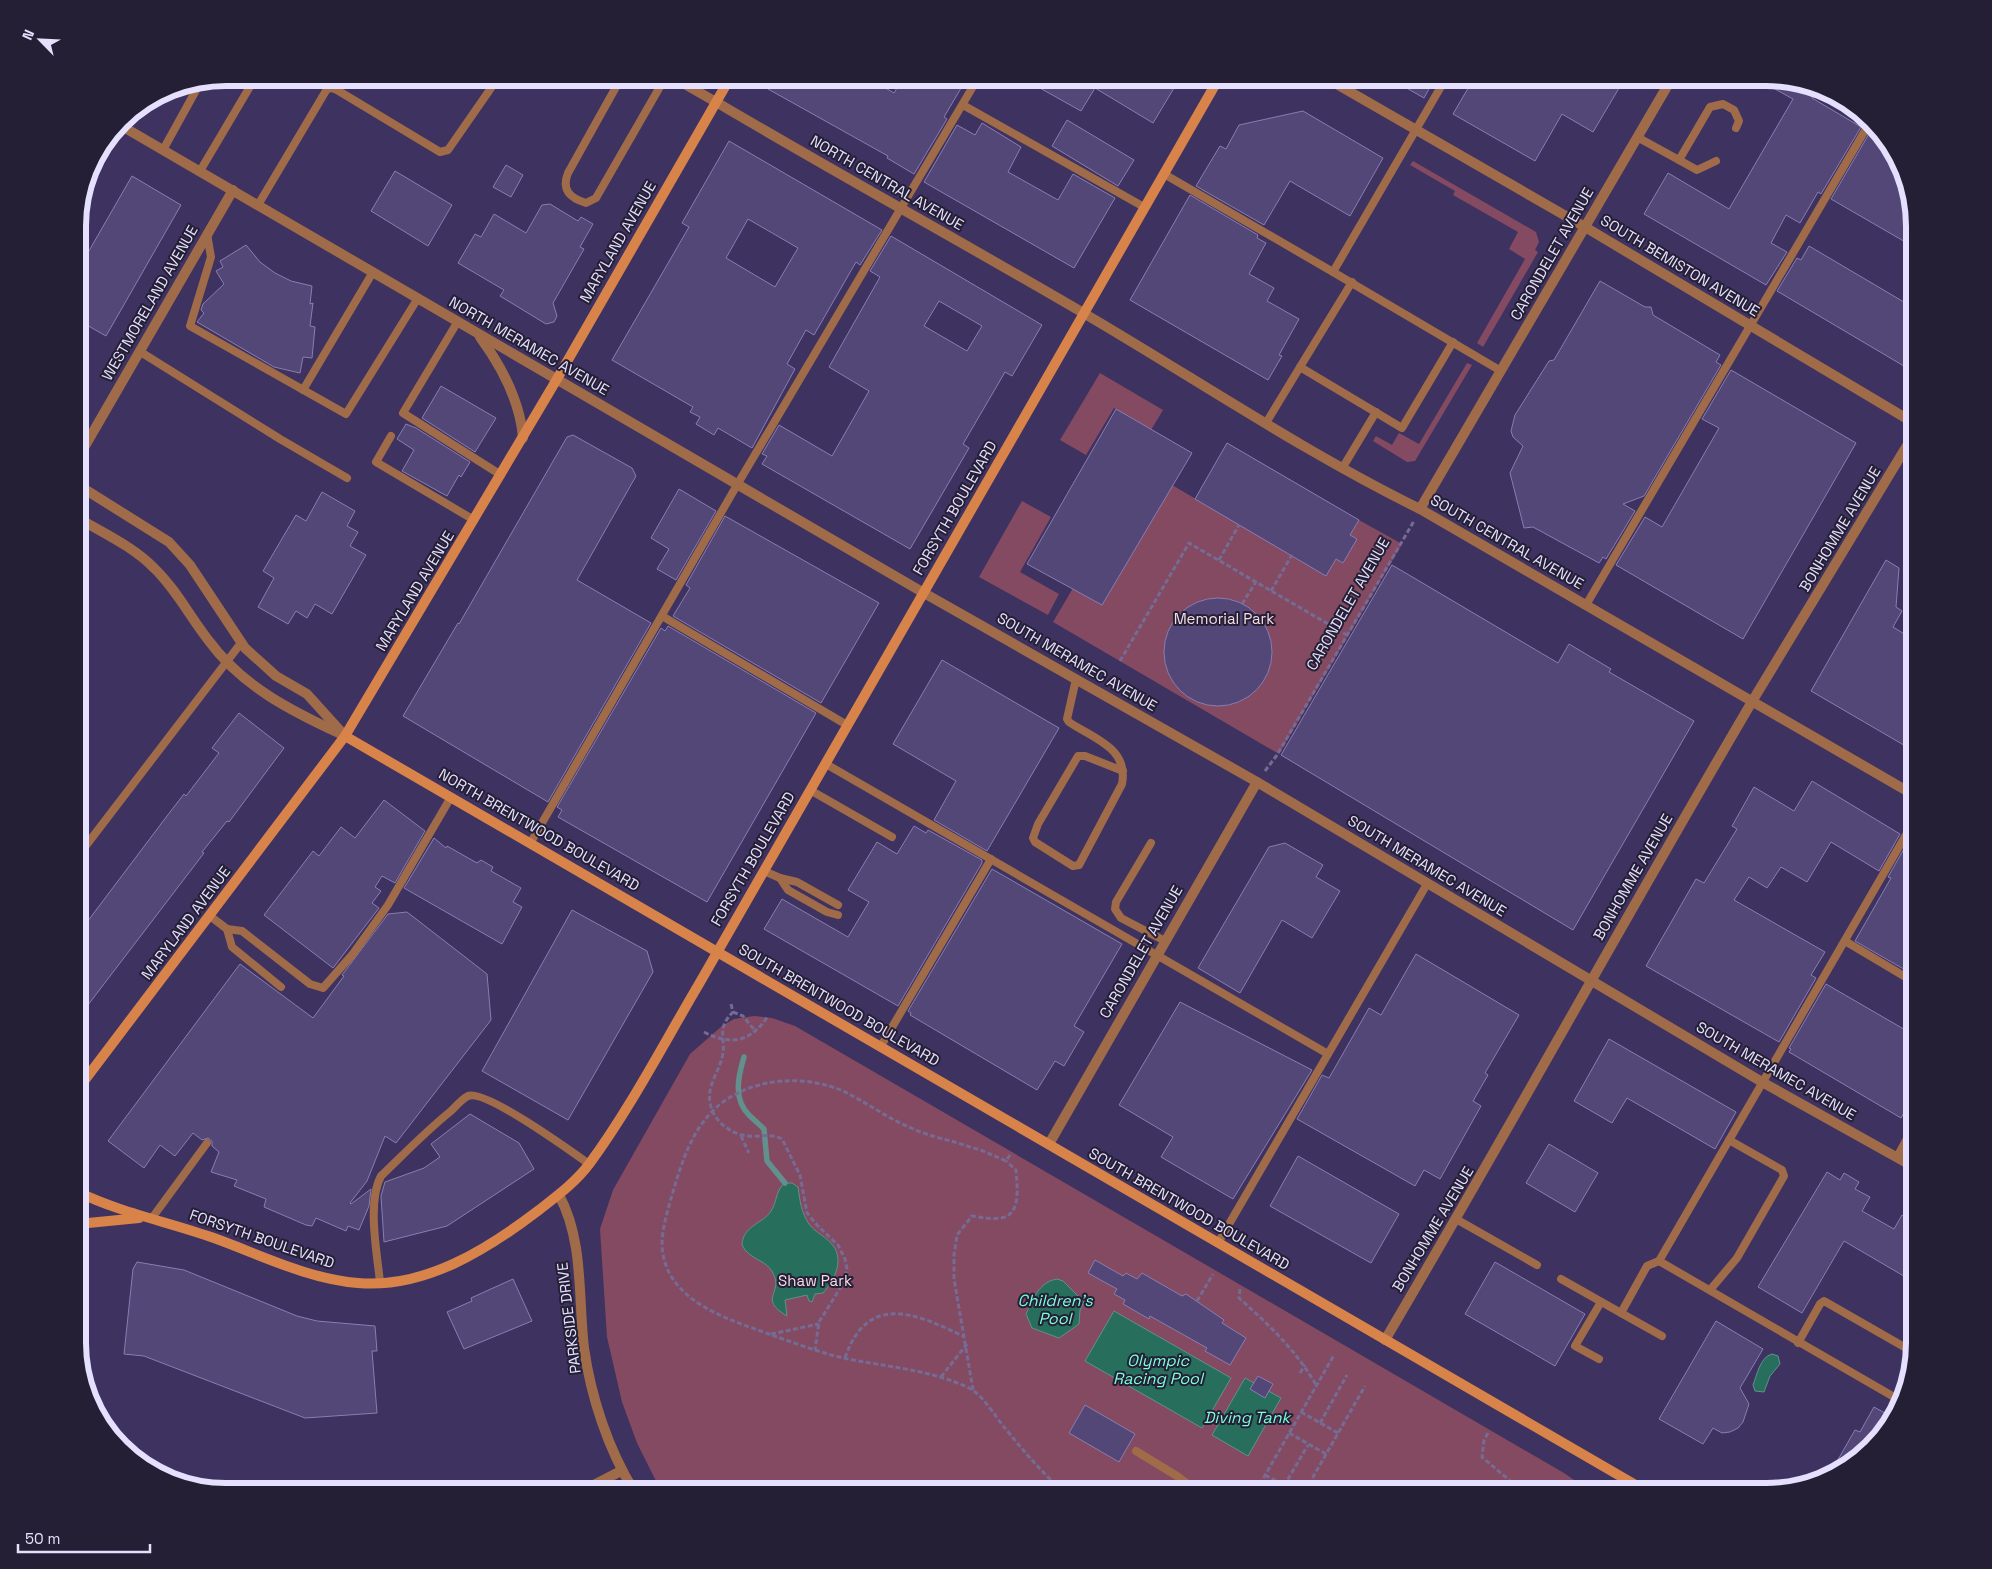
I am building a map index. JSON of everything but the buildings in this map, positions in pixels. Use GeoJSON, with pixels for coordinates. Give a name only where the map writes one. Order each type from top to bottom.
{"type":"FeatureCollection","features":[{"type":"Feature","properties":{"kind":"main road","name":"MARYLAND AVENUE"},"geometry":{"type":"LineString","coordinates":[[87,1077],[345,736],[523,438],[725,86]]}},
{"type":"Feature","properties":{"kind":"main road","name":"FORSYTH BOULEVARD"},"geometry":{"type":"LineString","coordinates":[[87,1196],[124,1211],[152,1218],[334,1280],[361,1283],[422,1275],[477,1252],[519,1225],[559,1195],[589,1164],[641,1083],[1214,86]]}},
{"type":"Feature","properties":{"kind":"main road","name":"NORTH BRENTWOOD BOULEVARD"},"geometry":{"type":"LineString","coordinates":[[345,736],[718,951]]}},
{"type":"Feature","properties":{"kind":"main road","name":"SOUTH BRENTWOOD BOULEVARD"},"geometry":{"type":"LineString","coordinates":[[718,951],[1631,1483]]}},
{"type":"Feature","properties":{"kind":"main road"},"geometry":{"type":"LineString","coordinates":[[87,1223],[152,1218]]}},
{"type":"Feature","properties":{"kind":"street","name":"NORTH CENTRAL AVENUE"},"geometry":{"type":"LineString","coordinates":[[688,86],[1085,314]]}},
{"type":"Feature","properties":{"kind":"street","name":"SOUTH BEMISTON AVENUE"},"geometry":{"type":"LineString","coordinates":[[1340,86],[1585,227],[1906,418]]}},
{"type":"Feature","properties":{"kind":"street","name":"CARONDELET AVENUE"},"geometry":{"type":"LineString","coordinates":[[1420,510],[1667,86]]}},
{"type":"Feature","properties":{"kind":"street","name":"NORTH MERAMEC AVENUE"},"geometry":{"type":"LineString","coordinates":[[126,128],[924,593]]}},
{"type":"Feature","properties":{"kind":"street","name":"WESTMORELAND AVENUE"},"geometry":{"type":"LineString","coordinates":[[87,442],[233,190]]}},
{"type":"Feature","properties":{"kind":"street","name":"SOUTH CENTRAL AVENUE"},"geometry":{"type":"LineString","coordinates":[[1085,314],[1266,423],[1906,790]]}},
{"type":"Feature","properties":{"kind":"street"},"geometry":{"type":"LineString","coordinates":[[477,333],[490,350],[512,392],[522,422],[523,438]]}},
{"type":"Feature","properties":{"kind":"street","name":"BONHOMME AVENUE"},"geometry":{"type":"LineString","coordinates":[[1385,1340],[1456,1220],[1590,982],[1753,701],[1906,447]]}},
{"type":"Feature","properties":{"kind":"street","name":"NORTH BRENTWOOD BOULEVARD"},"geometry":{"type":"LineString","coordinates":[[87,491],[169,542],[190,565],[241,643],[260,663],[276,676],[307,694],[345,736]]}},
{"type":"Feature","properties":{"kind":"street","name":"NORTH BRENTWOOD BOULEVARD"},"geometry":{"type":"LineString","coordinates":[[87,525],[136,553],[154,567],[226,662],[261,692],[296,713],[345,736]]}},
{"type":"Feature","properties":{"kind":"street","name":"SOUTH MERAMEC AVENUE"},"geometry":{"type":"LineString","coordinates":[[924,593],[1257,782],[1590,982],[1762,1082],[1906,1162]]}},
{"type":"Feature","properties":{"kind":"street","name":"CARONDELET AVENUE"},"geometry":{"type":"LineString","coordinates":[[1049,1144],[1257,782]]}},
{"type":"Feature","properties":{"kind":"street","name":"PARKSIDE DRIVE"},"geometry":{"type":"LineString","coordinates":[[559,1195],[574,1233],[584,1349],[597,1406],[621,1471],[628,1483]]}},
{"type":"Feature","properties":{"kind":"street"},"geometry":{"type":"LineString","coordinates":[[599,1483],[621,1471]]}},
{"type":"Feature","properties":{"kind":"lane"},"geometry":{"type":"LineString","coordinates":[[200,171],[250,86]]}},
{"type":"Feature","properties":{"kind":"lane"},"geometry":{"type":"LineString","coordinates":[[258,205],[327,89],[337,90],[440,152],[444,152],[448,150],[492,86]]}},
{"type":"Feature","properties":{"kind":"lane"},"geometry":{"type":"LineString","coordinates":[[617,86],[564,182],[567,192],[574,199],[586,203],[596,198],[660,86]]}},
{"type":"Feature","properties":{"kind":"lane"},"geometry":{"type":"LineString","coordinates":[[531,842],[899,208],[974,86]]}},
{"type":"Feature","properties":{"kind":"lane"},"geometry":{"type":"LineString","coordinates":[[1333,272],[1441,86]]}},
{"type":"Feature","properties":{"kind":"lane"},"geometry":{"type":"LineString","coordinates":[[163,150],[196,90]]}},
{"type":"Feature","properties":{"kind":"lane"},"geometry":{"type":"LineString","coordinates":[[1679,160],[1710,108],[1723,104],[1734,110],[1739,121],[1736,128]]}},
{"type":"Feature","properties":{"kind":"lane"},"geometry":{"type":"LineString","coordinates":[[963,105],[1144,207]]}},
{"type":"Feature","properties":{"kind":"lane"},"geometry":{"type":"LineString","coordinates":[[1586,605],[1866,128]]}},
{"type":"Feature","properties":{"kind":"lane"},"geometry":{"type":"LineString","coordinates":[[1638,137],[1697,170],[1716,161]]}},
{"type":"Feature","properties":{"kind":"lane"},"geometry":{"type":"LineString","coordinates":[[1164,174],[1352,282],[1501,371]]}},
{"type":"Feature","properties":{"kind":"lane"},"geometry":{"type":"LineString","coordinates":[[208,234],[211,257],[190,326],[346,414],[418,298]]}},
{"type":"Feature","properties":{"kind":"lane"},"geometry":{"type":"LineString","coordinates":[[303,390],[373,272]]}},
{"type":"Feature","properties":{"kind":"lane"},"geometry":{"type":"LineString","coordinates":[[1266,423],[1352,282]]}},
{"type":"Feature","properties":{"kind":"lane"},"geometry":{"type":"LineString","coordinates":[[458,321],[403,413],[501,475]]}},
{"type":"Feature","properties":{"kind":"lane"},"geometry":{"type":"LineString","coordinates":[[1300,367],[1402,428],[1453,342]]}},
{"type":"Feature","properties":{"kind":"lane"},"geometry":{"type":"LineString","coordinates":[[139,351],[280,439],[347,478]]}},
{"type":"Feature","properties":{"kind":"lane"},"geometry":{"type":"LineString","coordinates":[[1343,467],[1376,412]]}},
{"type":"Feature","properties":{"kind":"lane"},"geometry":{"type":"LineString","coordinates":[[391,436],[376,462],[474,520]]}},
{"type":"Feature","properties":{"kind":"lane"},"geometry":{"type":"LineString","coordinates":[[662,616],[847,725]]}},
{"type":"Feature","properties":{"kind":"lane"},"geometry":{"type":"LineString","coordinates":[[87,844],[241,643]]}},
{"type":"Feature","properties":{"kind":"lane"},"geometry":{"type":"LineString","coordinates":[[1076,678],[1067,714],[1069,722],[1115,751],[1123,771],[1122,784],[1079,865],[1073,866],[1065,862],[1035,842],[1033,838],[1038,824],[1078,756],[1085,756],[1123,771]]}},
{"type":"Feature","properties":{"kind":"lane"},"geometry":{"type":"LineString","coordinates":[[826,764],[1328,1054]]}},
{"type":"Feature","properties":{"kind":"lane"},"geometry":{"type":"LineString","coordinates":[[810,790],[892,838]]}},
{"type":"Feature","properties":{"kind":"lane"},"geometry":{"type":"LineString","coordinates":[[210,916],[227,929],[242,932],[310,984],[323,988],[352,955],[388,905],[451,796]]}},
{"type":"Feature","properties":{"kind":"lane"},"geometry":{"type":"LineString","coordinates":[[1621,1313],[1647,1266],[1659,1261],[1906,835]]}},
{"type":"Feature","properties":{"kind":"lane"},"geometry":{"type":"LineString","coordinates":[[1151,843],[1116,902],[1115,909],[1121,918],[1165,941]]}},
{"type":"Feature","properties":{"kind":"lane"},"geometry":{"type":"LineString","coordinates":[[881,1046],[991,859]]}},
{"type":"Feature","properties":{"kind":"lane"},"geometry":{"type":"LineString","coordinates":[[764,871],[780,878],[797,882],[838,905]]}},
{"type":"Feature","properties":{"kind":"lane"},"geometry":{"type":"LineString","coordinates":[[780,878],[788,890],[827,912],[838,915]]}},
{"type":"Feature","properties":{"kind":"lane"},"geometry":{"type":"LineString","coordinates":[[1218,1243],[1427,884]]}},
{"type":"Feature","properties":{"kind":"lane"},"geometry":{"type":"LineString","coordinates":[[227,929],[232,947],[281,986]]}},
{"type":"Feature","properties":{"kind":"lane"},"geometry":{"type":"LineString","coordinates":[[1845,941],[1906,977]]}},
{"type":"Feature","properties":{"kind":"lane"},"geometry":{"type":"LineString","coordinates":[[380,1282],[375,1200],[378,1181],[437,1122],[468,1096],[475,1095],[506,1110],[589,1164]]}},
{"type":"Feature","properties":{"kind":"lane"},"geometry":{"type":"LineString","coordinates":[[1710,1290],[1737,1258],[1784,1176],[1782,1170],[1729,1140]]}},
{"type":"Feature","properties":{"kind":"lane"},"geometry":{"type":"LineString","coordinates":[[1897,1157],[1906,1141]]}},
{"type":"Feature","properties":{"kind":"lane"},"geometry":{"type":"LineString","coordinates":[[152,1218],[207,1143]]}},
{"type":"Feature","properties":{"kind":"lane"},"geometry":{"type":"LineString","coordinates":[[1456,1220],[1537,1265]]}},
{"type":"Feature","properties":{"kind":"lane"},"geometry":{"type":"LineString","coordinates":[[1659,1261],[1894,1397]]}},
{"type":"Feature","properties":{"kind":"lane"},"geometry":{"type":"LineString","coordinates":[[1561,1279],[1662,1336]]}},
{"type":"Feature","properties":{"kind":"lane"},"geometry":{"type":"LineString","coordinates":[[1798,1343],[1820,1304],[1824,1301],[1906,1348]]}},
{"type":"Feature","properties":{"kind":"lane"},"geometry":{"type":"LineString","coordinates":[[1599,1359],[1575,1346],[1601,1302]]}},
{"type":"Feature","properties":{"kind":"lane"},"geometry":{"type":"LineString","coordinates":[[1136,1450],[1186,1483]]}},
{"type":"Feature","properties":{"kind":"path","name":"CARONDELET AVENUE"},"geometry":{"type":"LineString","coordinates":[[1257,782],[1277,755],[1420,510]]}},
{"type":"Feature","properties":{"kind":"path"},"geometry":{"type":"LineString","coordinates":[[1219,560],[1239,525]]}},
{"type":"Feature","properties":{"kind":"path"},"geometry":{"type":"LineString","coordinates":[[1120,661],[1189,543],[1347,635]]}},
{"type":"Feature","properties":{"kind":"path"},"geometry":{"type":"LineString","coordinates":[[1271,591],[1292,555]]}},
{"type":"Feature","properties":{"kind":"path"},"geometry":{"type":"LineString","coordinates":[[1242,604],[1256,582]]}},
{"type":"Feature","properties":{"kind":"path"},"geometry":{"type":"LineString","coordinates":[[731,1004],[733,1012]]}},
{"type":"Feature","properties":{"kind":"path"},"geometry":{"type":"LineString","coordinates":[[733,1012],[743,1016],[756,1032]]}},
{"type":"Feature","properties":{"kind":"path"},"geometry":{"type":"LineString","coordinates":[[733,1012],[727,1018],[721,1040],[724,1046],[723,1056],[710,1091],[712,1111],[722,1125],[741,1135],[778,1136],[785,1142],[789,1157],[800,1175],[803,1200],[807,1213],[838,1245],[845,1259],[847,1269],[844,1282],[819,1324],[815,1350]]}},
{"type":"Feature","properties":{"kind":"path"},"geometry":{"type":"LineString","coordinates":[[704,1032],[721,1040],[731,1041],[756,1032],[768,1016]]}},
{"type":"Feature","properties":{"kind":"path"},"geometry":{"type":"LineString","coordinates":[[973,1390],[966,1338],[954,1279],[954,1255],[957,1235],[972,1216],[1002,1218],[1012,1213],[1016,1203],[1016,1170],[1006,1161],[973,1147],[912,1129],[830,1086],[816,1083],[772,1082],[746,1089],[731,1096],[712,1111],[690,1143],[678,1176],[662,1234],[664,1260],[685,1292],[699,1303],[736,1322],[815,1350],[845,1358],[941,1377],[973,1390],[1039,1469],[1054,1483]]}},
{"type":"Feature","properties":{"kind":"path"},"geometry":{"type":"LineString","coordinates":[[741,1135],[749,1153]]}},
{"type":"Feature","properties":{"kind":"path"},"geometry":{"type":"LineString","coordinates":[[1006,1161],[1010,1155]]}},
{"type":"Feature","properties":{"kind":"path"},"geometry":{"type":"LineString","coordinates":[[1197,1301],[1214,1274]]}},
{"type":"Feature","properties":{"kind":"path"},"geometry":{"type":"LineString","coordinates":[[1240,1289],[1239,1298],[1276,1331],[1305,1365],[1316,1385]]}},
{"type":"Feature","properties":{"kind":"path"},"geometry":{"type":"LineString","coordinates":[[845,1358],[853,1339],[865,1323],[888,1313],[936,1323],[966,1338]]}},
{"type":"Feature","properties":{"kind":"path"},"geometry":{"type":"LineString","coordinates":[[771,1334],[819,1324]]}},
{"type":"Feature","properties":{"kind":"path"},"geometry":{"type":"LineString","coordinates":[[941,1377],[967,1344]]}},
{"type":"Feature","properties":{"kind":"path"},"geometry":{"type":"LineString","coordinates":[[1261,1483],[1334,1355]]}},
{"type":"Feature","properties":{"kind":"path"},"geometry":{"type":"LineString","coordinates":[[1300,1373],[1305,1365]]}},
{"type":"Feature","properties":{"kind":"path"},"geometry":{"type":"LineString","coordinates":[[1320,1423],[1347,1375]]}},
{"type":"Feature","properties":{"kind":"path"},"geometry":{"type":"LineString","coordinates":[[1309,1483],[1365,1386]]}},
{"type":"Feature","properties":{"kind":"path"},"geometry":{"type":"LineString","coordinates":[[1301,1412],[1338,1433]]}},
{"type":"Feature","properties":{"kind":"path"},"geometry":{"type":"LineString","coordinates":[[1289,1433],[1326,1454]]}},
{"type":"Feature","properties":{"kind":"path"},"geometry":{"type":"LineString","coordinates":[[1488,1433],[1484,1440],[1482,1457],[1510,1483]]}},
{"type":"Feature","properties":{"kind":"path"},"geometry":{"type":"LineString","coordinates":[[1286,1483],[1308,1445]]}},
{"type":"Feature","properties":{"kind":"path"},"geometry":{"type":"LineString","coordinates":[[1265,1475],[1279,1483]]}},
{"type":"Feature","properties":{"kind":"green space"},"geometry":{"type":"Polygon","coordinates":[[[1413,161],[1536,232],[1539,242],[1535,250],[1538,252],[1483,347],[1477,343],[1525,259],[1509,249],[1518,232],[1453,195],[1455,191],[1410,165],[1413,161]]]}},
{"type":"Feature","properties":{"kind":"green space"},"geometry":{"type":"Polygon","coordinates":[[[1467,363],[1472,365],[1415,461],[1407,462],[1373,441],[1376,436],[1392,445],[1399,433],[1419,444],[1467,363]]]}},
{"type":"Feature","properties":{"kind":"green space"},"geometry":{"type":"Polygon","coordinates":[[[1100,373],[1163,410],[1151,430],[1114,408],[1086,455],[1060,440],[1100,373]]]}},
{"type":"Feature","properties":{"kind":"green space","name":"Memorial Park"},"geometry":{"type":"Polygon","coordinates":[[[1172,485],[1326,575],[1336,559],[1343,563],[1357,539],[1350,535],[1359,520],[1402,544],[1279,754],[1053,622],[1073,588],[1102,605],[1172,485]]]}},
{"type":"Feature","properties":{"kind":"green space"},"geometry":{"type":"Polygon","coordinates":[[[1022,501],[1051,517],[1020,572],[1059,594],[1048,615],[979,577],[1022,501]]]}},
{"type":"Feature","properties":{"kind":"green space","name":"Shaw Park"},"geometry":{"type":"Polygon","coordinates":[[[754,1016],[772,1018],[795,1026],[1578,1483],[657,1483],[637,1443],[622,1402],[607,1337],[600,1229],[613,1190],[690,1054],[722,1026],[734,1019],[754,1016]]]}},
{"type":"Feature","properties":{"kind":"water"},"geometry":{"type":"Polygon","coordinates":[[[785,1183],[792,1183],[798,1187],[801,1206],[806,1220],[811,1227],[835,1248],[838,1261],[835,1275],[823,1293],[815,1294],[812,1302],[809,1301],[807,1295],[785,1300],[787,1316],[778,1310],[772,1300],[776,1280],[770,1268],[749,1254],[742,1245],[746,1233],[771,1211],[780,1189],[785,1183]]]}},
{"type":"Feature","properties":{"kind":"water","name":"Children's Pool"},"geometry":{"type":"Polygon","coordinates":[[[1057,1279],[1063,1281],[1084,1302],[1080,1310],[1079,1324],[1059,1338],[1032,1328],[1026,1314],[1041,1287],[1057,1279]]]}},
{"type":"Feature","properties":{"kind":"water","name":"Olympic Racing Pool"},"geometry":{"type":"Polygon","coordinates":[[[1114,1311],[1231,1378],[1202,1428],[1085,1361],[1114,1311]]]}},
{"type":"Feature","properties":{"kind":"water"},"geometry":{"type":"Polygon","coordinates":[[[1772,1354],[1778,1356],[1780,1364],[1770,1376],[1764,1392],[1755,1391],[1753,1385],[1760,1367],[1765,1359],[1772,1354]]]}},
{"type":"Feature","properties":{"kind":"water","name":"Diving Tank"},"geometry":{"type":"Polygon","coordinates":[[[1245,1378],[1281,1398],[1248,1456],[1212,1435],[1245,1378]]]}},
{"type":"Feature","properties":{"kind":"waterway"},"geometry":{"type":"LineString","coordinates":[[744,1057],[738,1088],[741,1102],[749,1115],[764,1129],[767,1161],[785,1183]]}}]}
